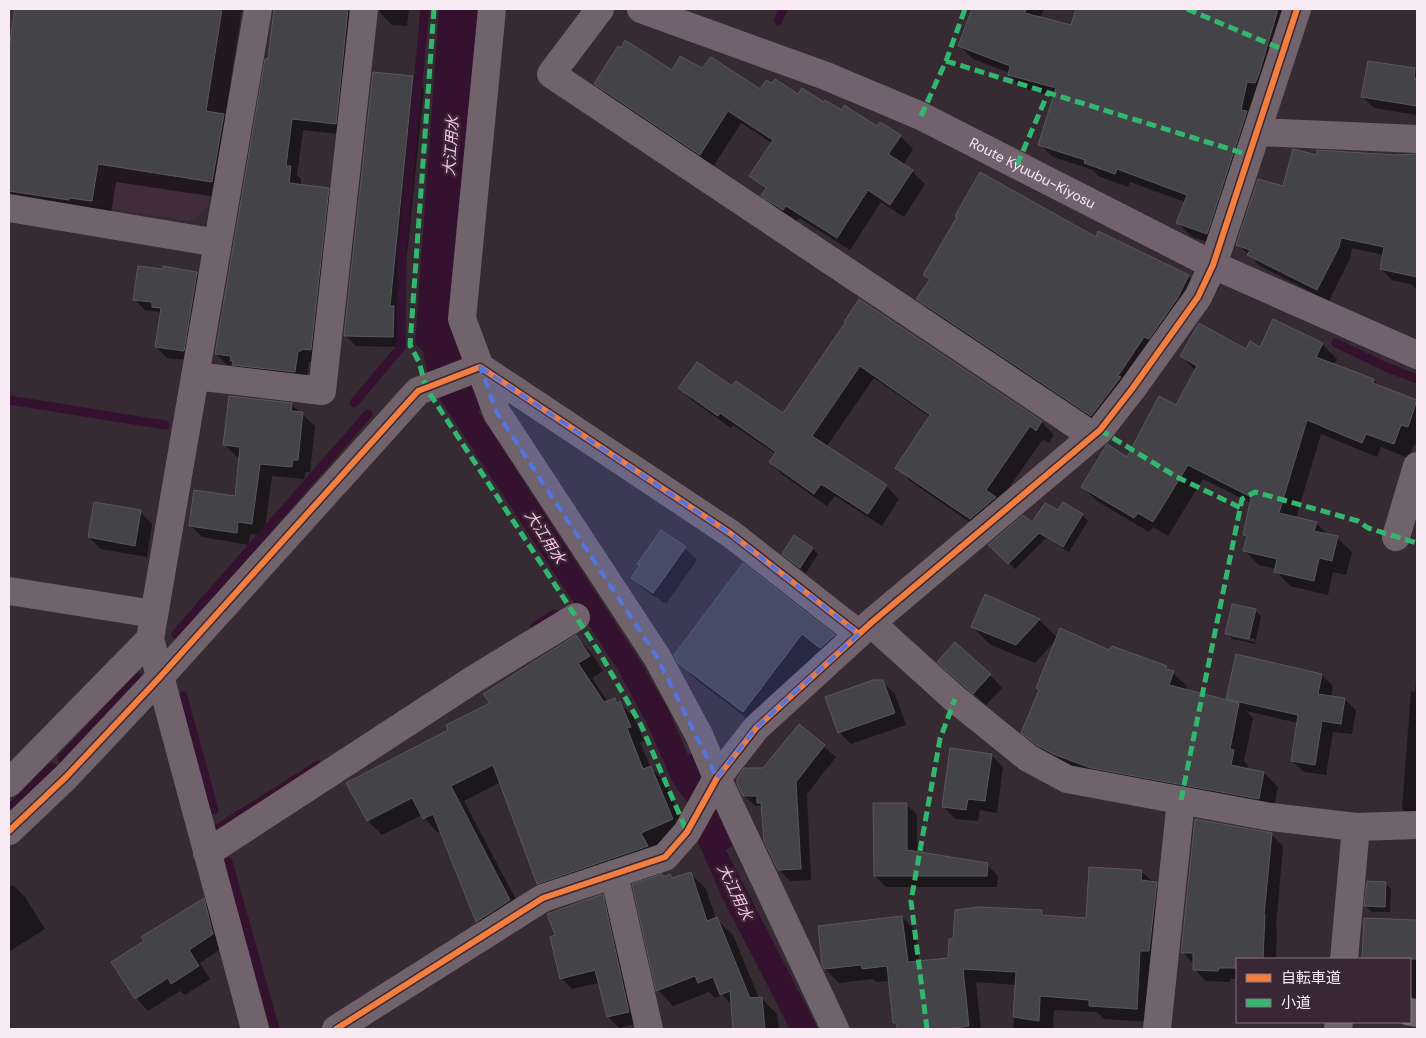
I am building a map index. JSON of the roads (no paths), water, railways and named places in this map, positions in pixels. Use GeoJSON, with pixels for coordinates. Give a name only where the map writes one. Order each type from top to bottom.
{"type":"FeatureCollection","features":[{"type":"Feature","properties":{"kind":"main road","name":"Route Kyuubu-Kiyosu"},"geometry":{"type":"LineString","coordinates":[[641,9],[826,76],[921,116],[1213,265],[1417,355]]}},
{"type":"Feature","properties":{"kind":"street"},"geometry":{"type":"LineString","coordinates":[[255,1029],[160,677],[152,627],[258,9]]}},
{"type":"Feature","properties":{"kind":"street"},"geometry":{"type":"LineString","coordinates":[[195,376],[322,391],[364,9]]}},
{"type":"Feature","properties":{"kind":"street"},"geometry":{"type":"LineString","coordinates":[[492,9],[462,319],[478,368],[497,414],[658,657],[699,735],[713,784],[835,1029]]}},
{"type":"Feature","properties":{"kind":"street"},"geometry":{"type":"LineString","coordinates":[[600,9],[551,74],[1093,436]]}},
{"type":"Feature","properties":{"kind":"street"},"geometry":{"type":"LineString","coordinates":[[336,1029],[542,898],[665,857],[687,832],[713,784],[756,728],[865,628],[1100,430],[1132,390],[1192,305],[1213,265],[1297,9]]}},
{"type":"Feature","properties":{"kind":"street"},"geometry":{"type":"LineString","coordinates":[[1257,132],[1417,139]]}},
{"type":"Feature","properties":{"kind":"street"},"geometry":{"type":"LineString","coordinates":[[9,208],[218,242]]}},
{"type":"Feature","properties":{"kind":"street"},"geometry":{"type":"LineString","coordinates":[[9,831],[66,777],[160,677],[418,391],[478,368]]}},
{"type":"Feature","properties":{"kind":"street"},"geometry":{"type":"LineString","coordinates":[[478,368],[731,534],[865,628],[1028,758],[1067,779],[1271,817],[1356,827],[1417,825]]}},
{"type":"Feature","properties":{"kind":"street"},"geometry":{"type":"LineString","coordinates":[[1396,537],[1417,466]]}},
{"type":"Feature","properties":{"kind":"street"},"geometry":{"type":"LineString","coordinates":[[9,591],[152,627]]}},
{"type":"Feature","properties":{"kind":"street"},"geometry":{"type":"LineString","coordinates":[[207,853],[471,681],[576,617]]}},
{"type":"Feature","properties":{"kind":"street"},"geometry":{"type":"LineString","coordinates":[[9,783],[152,627]]}},
{"type":"Feature","properties":{"kind":"street"},"geometry":{"type":"LineString","coordinates":[[1157,1029],[1181,800]]}},
{"type":"Feature","properties":{"kind":"street"},"geometry":{"type":"LineString","coordinates":[[1344,958],[1356,827]]}},
{"type":"Feature","properties":{"kind":"street"},"geometry":{"type":"LineString","coordinates":[[614,874],[649,1029]]}},
{"type":"Feature","properties":{"kind":"water","name":"大江用水"},"geometry":{"type":"Polygon","coordinates":[[[439,9],[487,9],[454,319],[485,406],[478,411],[640,661],[668,709],[688,755],[698,752],[714,803],[732,846],[726,850],[818,1029],[790,1029],[722,897],[697,840],[689,805],[673,783],[649,728],[618,670],[439,398],[427,371],[423,351],[415,344],[439,9]]]}},
{"type":"Feature","properties":{"kind":"waterway"},"geometry":{"type":"LineString","coordinates":[[354,403],[401,347],[402,252],[425,9]]}},
{"type":"Feature","properties":{"kind":"waterway"},"geometry":{"type":"LineString","coordinates":[[778,21],[783,9]]}},
{"type":"Feature","properties":{"kind":"waterway"},"geometry":{"type":"LineString","coordinates":[[1336,343],[1386,367],[1417,379]]}},
{"type":"Feature","properties":{"kind":"waterway"},"geometry":{"type":"LineString","coordinates":[[9,400],[165,425]]}},
{"type":"Feature","properties":{"kind":"waterway"},"geometry":{"type":"LineString","coordinates":[[176,634],[368,414]]}},
{"type":"Feature","properties":{"kind":"waterway"},"geometry":{"type":"LineString","coordinates":[[535,626],[554,614]]}},
{"type":"Feature","properties":{"kind":"waterway"},"geometry":{"type":"LineString","coordinates":[[62,758],[138,677]]}},
{"type":"Feature","properties":{"kind":"waterway"},"geometry":{"type":"LineString","coordinates":[[183,696],[214,810]]}},
{"type":"Feature","properties":{"kind":"waterway"},"geometry":{"type":"LineString","coordinates":[[219,828],[318,765]]}},
{"type":"Feature","properties":{"kind":"waterway"},"geometry":{"type":"LineString","coordinates":[[9,810],[52,767]]}},
{"type":"Feature","properties":{"kind":"waterway"},"geometry":{"type":"LineString","coordinates":[[228,862],[275,1029]]}}]}
